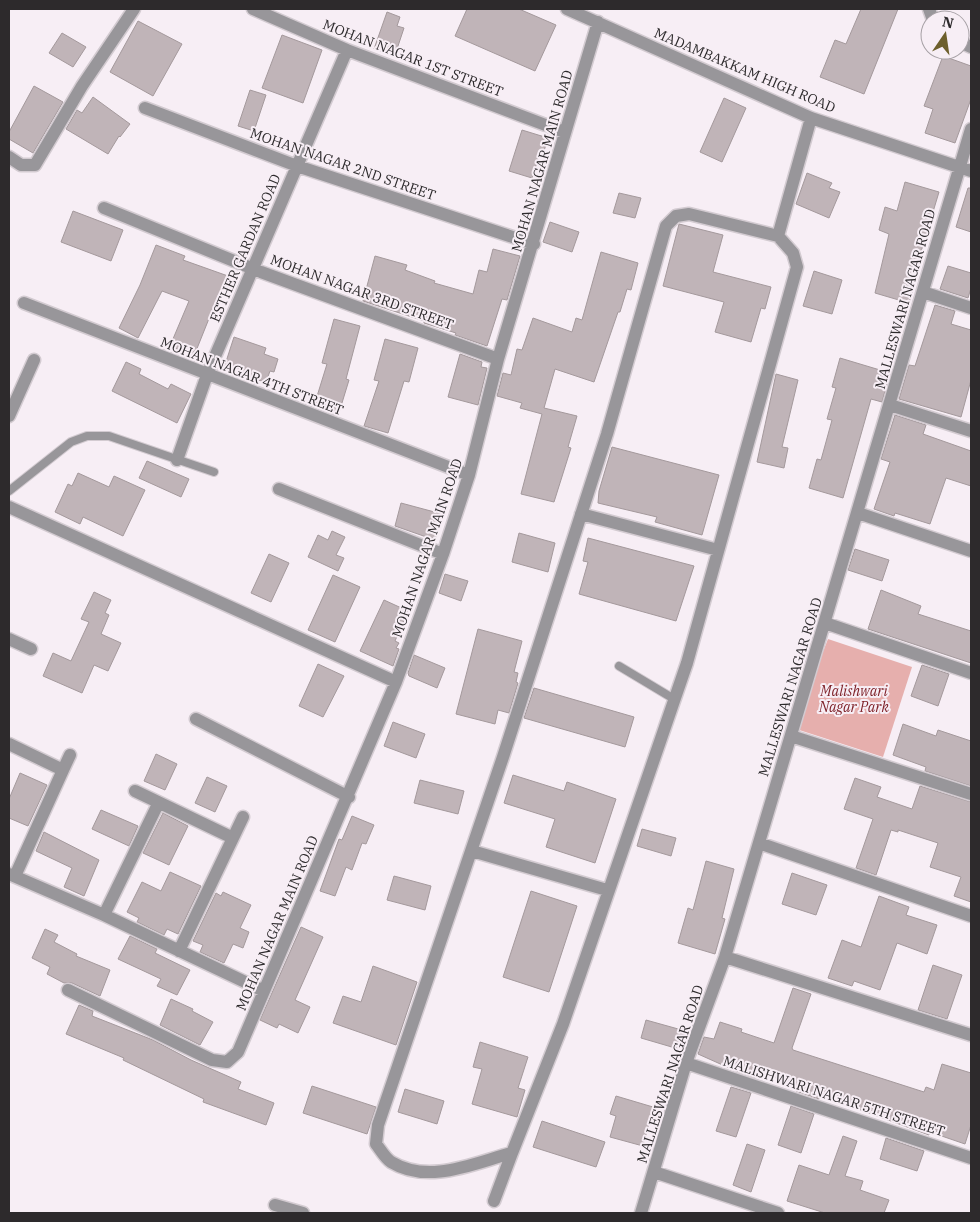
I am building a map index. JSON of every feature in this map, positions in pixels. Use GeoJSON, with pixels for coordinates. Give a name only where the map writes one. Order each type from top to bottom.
{"type":"FeatureCollection","features":[{"type":"Feature","properties":{"kind":"street"},"geometry":{"type":"LineString","coordinates":[[9,157],[21,165],[35,165],[82,86],[134,9]]}},
{"type":"Feature","properties":{"kind":"street","name":"MOHAN NAGAR 1ST STREET"},"geometry":{"type":"LineString","coordinates":[[254,9],[347,50],[564,132]]}},
{"type":"Feature","properties":{"kind":"street","name":"MADAMBAKKAM HIGH ROAD"},"geometry":{"type":"LineString","coordinates":[[567,9],[810,118],[965,169]]}},
{"type":"Feature","properties":{"kind":"street","name":"MOHAN NAGAR MAIN ROAD"},"geometry":{"type":"LineString","coordinates":[[68,990],[212,1060],[227,1062],[238,1052],[396,682],[443,554],[469,475],[498,359],[534,244],[564,132],[598,22]]}},
{"type":"Feature","properties":{"kind":"street","name":"ESTHER GARDAN ROAD"},"geometry":{"type":"LineString","coordinates":[[177,460],[207,375],[347,50]]}},
{"type":"Feature","properties":{"kind":"street","name":"MOHAN NAGAR 2ND STREET"},"geometry":{"type":"LineString","coordinates":[[145,108],[297,166],[534,244]]}},
{"type":"Feature","properties":{"kind":"street"},"geometry":{"type":"LineString","coordinates":[[778,236],[810,118]]}},
{"type":"Feature","properties":{"kind":"street","name":"MALLESWARI NAGAR ROAD"},"geometry":{"type":"LineString","coordinates":[[641,1213],[686,1063],[724,957],[759,843],[923,292],[965,169],[971,129]]}},
{"type":"Feature","properties":{"kind":"street","name":"MOHAN NAGAR 3RD STREET"},"geometry":{"type":"LineString","coordinates":[[104,208],[252,268],[498,359]]}},
{"type":"Feature","properties":{"kind":"street"},"geometry":{"type":"LineString","coordinates":[[494,1202],[563,1024],[607,890],[687,663],[797,267],[793,253],[778,236],[689,214],[676,216],[666,226],[607,434],[582,514],[472,851],[378,1125],[376,1144],[390,1161],[417,1172],[458,1170],[512,1153]]}},
{"type":"Feature","properties":{"kind":"street"},"geometry":{"type":"LineString","coordinates":[[923,292],[971,308]]}},
{"type":"Feature","properties":{"kind":"street","name":"MOHAN NAGAR 4TH STREET"},"geometry":{"type":"LineString","coordinates":[[24,303],[469,475]]}},
{"type":"Feature","properties":{"kind":"street"},"geometry":{"type":"LineString","coordinates":[[9,416],[34,360]]}},
{"type":"Feature","properties":{"kind":"street"},"geometry":{"type":"LineString","coordinates":[[890,405],[971,431]]}},
{"type":"Feature","properties":{"kind":"street"},"geometry":{"type":"LineString","coordinates":[[278,489],[443,554]]}},
{"type":"Feature","properties":{"kind":"street"},"geometry":{"type":"LineString","coordinates":[[9,507],[396,682]]}},
{"type":"Feature","properties":{"kind":"street"},"geometry":{"type":"LineString","coordinates":[[858,513],[971,551]]}},
{"type":"Feature","properties":{"kind":"street"},"geometry":{"type":"LineString","coordinates":[[582,514],[718,550]]}},
{"type":"Feature","properties":{"kind":"street"},"geometry":{"type":"LineString","coordinates":[[825,623],[971,673]]}},
{"type":"Feature","properties":{"kind":"street"},"geometry":{"type":"LineString","coordinates":[[9,639],[31,649]]}},
{"type":"Feature","properties":{"kind":"street"},"geometry":{"type":"LineString","coordinates":[[196,719],[348,796]]}},
{"type":"Feature","properties":{"kind":"street"},"geometry":{"type":"LineString","coordinates":[[791,736],[971,794]]}},
{"type":"Feature","properties":{"kind":"street"},"geometry":{"type":"LineString","coordinates":[[9,744],[63,770]]}},
{"type":"Feature","properties":{"kind":"street"},"geometry":{"type":"LineString","coordinates":[[70,755],[12,875],[104,915],[264,991]]}},
{"type":"Feature","properties":{"kind":"street"},"geometry":{"type":"LineString","coordinates":[[135,791],[158,804],[191,816],[233,838]]}},
{"type":"Feature","properties":{"kind":"street"},"geometry":{"type":"LineString","coordinates":[[104,915],[158,804]]}},
{"type":"Feature","properties":{"kind":"street"},"geometry":{"type":"LineString","coordinates":[[179,951],[243,817]]}},
{"type":"Feature","properties":{"kind":"street"},"geometry":{"type":"LineString","coordinates":[[759,843],[971,916]]}},
{"type":"Feature","properties":{"kind":"street"},"geometry":{"type":"LineString","coordinates":[[472,851],[607,890]]}},
{"type":"Feature","properties":{"kind":"street"},"geometry":{"type":"LineString","coordinates":[[724,957],[971,1035]]}},
{"type":"Feature","properties":{"kind":"street","name":"MALISHWARI NAGAR 5TH STREET"},"geometry":{"type":"LineString","coordinates":[[686,1063],[971,1158]]}},
{"type":"Feature","properties":{"kind":"street"},"geometry":{"type":"LineString","coordinates":[[654,1172],[778,1213]]}},
{"type":"Feature","properties":{"kind":"street"},"geometry":{"type":"LineString","coordinates":[[275,1205],[303,1213]]}},
{"type":"Feature","properties":{"kind":"lane"},"geometry":{"type":"LineString","coordinates":[[9,491],[72,442],[86,436],[109,436],[214,472]]}},
{"type":"Feature","properties":{"kind":"lane"},"geometry":{"type":"LineString","coordinates":[[620,666],[674,699]]}},
{"type":"Feature","properties":{"kind":"green space","name":"Malishwari Nagar Park"},"geometry":{"type":"Polygon","coordinates":[[[828,639],[912,667],[883,757],[793,728],[828,639]]]}},
{"type":"Feature","properties":{"kind":"building"},"geometry":{"type":"Polygon","coordinates":[[[467,9],[519,9],[556,25],[535,71],[455,36],[467,9]]]}},
{"type":"Feature","properties":{"kind":"building"},"geometry":{"type":"Polygon","coordinates":[[[861,9],[898,9],[864,94],[820,77],[835,40],[846,44],[861,9]]]}},
{"type":"Feature","properties":{"kind":"building"},"geometry":{"type":"Polygon","coordinates":[[[387,12],[400,17],[397,26],[404,28],[395,55],[374,49],[387,12]]]}},
{"type":"Feature","properties":{"kind":"building"},"geometry":{"type":"Polygon","coordinates":[[[138,21],[182,44],[153,96],[110,72],[138,21]]]}},
{"type":"Feature","properties":{"kind":"building"},"geometry":{"type":"Polygon","coordinates":[[[62,33],[86,47],[73,67],[49,53],[62,33]]]}},
{"type":"Feature","properties":{"kind":"building"},"geometry":{"type":"Polygon","coordinates":[[[282,35],[322,50],[303,103],[262,88],[282,35]]]}},
{"type":"Feature","properties":{"kind":"building"},"geometry":{"type":"Polygon","coordinates":[[[941,60],[954,60],[971,66],[971,99],[955,143],[925,133],[933,109],[924,106],[941,60]]]}},
{"type":"Feature","properties":{"kind":"building"},"geometry":{"type":"Polygon","coordinates":[[[34,86],[63,102],[33,153],[9,139],[9,132],[34,86]]]}},
{"type":"Feature","properties":{"kind":"building"},"geometry":{"type":"Polygon","coordinates":[[[250,90],[266,95],[254,131],[238,126],[250,90]]]}},
{"type":"Feature","properties":{"kind":"building"},"geometry":{"type":"Polygon","coordinates":[[[93,97],[130,124],[119,136],[108,154],[66,129],[77,110],[82,113],[93,97]]]}},
{"type":"Feature","properties":{"kind":"building"},"geometry":{"type":"Polygon","coordinates":[[[724,98],[746,108],[722,162],[700,152],[724,98]]]}},
{"type":"Feature","properties":{"kind":"building"},"geometry":{"type":"Polygon","coordinates":[[[522,130],[548,138],[544,151],[541,150],[532,178],[509,171],[522,130]]]}},
{"type":"Feature","properties":{"kind":"building"},"geometry":{"type":"Polygon","coordinates":[[[807,173],[832,183],[829,188],[840,192],[829,218],[796,204],[807,173]]]}},
{"type":"Feature","properties":{"kind":"building"},"geometry":{"type":"Polygon","coordinates":[[[905,182],[939,192],[911,285],[914,285],[909,303],[875,293],[889,234],[879,230],[885,207],[897,211],[905,182]]]}},
{"type":"Feature","properties":{"kind":"building"},"geometry":{"type":"Polygon","coordinates":[[[968,188],[971,188],[971,232],[956,227],[968,188]]]}},
{"type":"Feature","properties":{"kind":"building"},"geometry":{"type":"Polygon","coordinates":[[[619,193],[641,198],[635,218],[613,213],[619,193]]]}},
{"type":"Feature","properties":{"kind":"building"},"geometry":{"type":"Polygon","coordinates":[[[73,211],[123,230],[111,261],[61,242],[73,211]]]}},
{"type":"Feature","properties":{"kind":"building"},"geometry":{"type":"Polygon","coordinates":[[[550,222],[579,232],[572,252],[543,242],[550,222]]]}},
{"type":"Feature","properties":{"kind":"building"},"geometry":{"type":"Polygon","coordinates":[[[679,224],[723,235],[713,272],[771,287],[765,309],[761,308],[751,342],[715,332],[724,302],[663,286],[679,224]]]}},
{"type":"Feature","properties":{"kind":"building"},"geometry":{"type":"Polygon","coordinates":[[[156,245],[185,256],[183,260],[228,276],[215,312],[212,311],[194,356],[170,346],[189,301],[162,291],[138,338],[119,328],[140,285],[156,245]]]}},
{"type":"Feature","properties":{"kind":"building"},"geometry":{"type":"Polygon","coordinates":[[[493,249],[520,256],[507,300],[502,299],[487,346],[455,335],[456,333],[424,323],[424,321],[363,301],[375,256],[407,265],[405,270],[435,281],[434,283],[473,294],[479,270],[487,272],[493,249]]]}},
{"type":"Feature","properties":{"kind":"building"},"geometry":{"type":"Polygon","coordinates":[[[601,252],[638,263],[631,290],[627,289],[594,382],[555,369],[544,408],[577,416],[568,447],[571,448],[554,502],[521,494],[542,414],[520,408],[522,403],[497,396],[503,373],[511,375],[517,349],[522,350],[533,318],[572,332],[576,318],[582,320],[601,252]]]}},
{"type":"Feature","properties":{"kind":"building"},"geometry":{"type":"Polygon","coordinates":[[[948,266],[971,273],[971,288],[968,298],[940,289],[948,266]]]}},
{"type":"Feature","properties":{"kind":"building"},"geometry":{"type":"Polygon","coordinates":[[[814,271],[842,280],[832,314],[803,306],[814,271]]]}},
{"type":"Feature","properties":{"kind":"building"},"geometry":{"type":"Polygon","coordinates":[[[935,305],[955,311],[951,324],[971,330],[971,380],[961,417],[899,399],[909,365],[915,366],[935,305]]]}},
{"type":"Feature","properties":{"kind":"building"},"geometry":{"type":"Polygon","coordinates":[[[334,319],[360,326],[346,379],[349,380],[338,416],[314,406],[327,364],[322,363],[334,319]]]}},
{"type":"Feature","properties":{"kind":"building"},"geometry":{"type":"Polygon","coordinates":[[[234,337],[266,348],[264,354],[278,359],[274,372],[270,371],[266,382],[258,380],[256,384],[223,371],[234,337]]]}},
{"type":"Feature","properties":{"kind":"building"},"geometry":{"type":"Polygon","coordinates":[[[385,339],[418,348],[409,382],[404,381],[388,433],[364,426],[379,381],[374,380],[385,339]]]}},
{"type":"Feature","properties":{"kind":"building"},"geometry":{"type":"Polygon","coordinates":[[[460,354],[482,362],[481,367],[487,368],[478,405],[448,397],[460,354]]]}},
{"type":"Feature","properties":{"kind":"building"},"geometry":{"type":"Polygon","coordinates":[[[840,358],[890,373],[882,402],[871,399],[843,498],[809,488],[817,459],[821,460],[832,420],[827,419],[836,388],[832,387],[840,358]]]}},
{"type":"Feature","properties":{"kind":"building"},"geometry":{"type":"Polygon","coordinates":[[[126,362],[141,369],[139,374],[168,389],[171,384],[191,394],[177,423],[112,391],[126,362]]]}},
{"type":"Feature","properties":{"kind":"building"},"geometry":{"type":"Polygon","coordinates":[[[776,374],[798,380],[782,447],[788,448],[784,468],[757,462],[776,374]]]}},
{"type":"Feature","properties":{"kind":"building"},"geometry":{"type":"Polygon","coordinates":[[[895,415],[926,425],[923,434],[971,451],[971,486],[946,478],[930,524],[895,513],[894,516],[874,509],[890,462],[881,459],[895,415]]]}},
{"type":"Feature","properties":{"kind":"building"},"geometry":{"type":"Polygon","coordinates":[[[612,447],[719,475],[702,535],[655,522],[657,517],[598,503],[599,491],[612,447]]]}},
{"type":"Feature","properties":{"kind":"building"},"geometry":{"type":"Polygon","coordinates":[[[147,461],[189,479],[181,497],[139,478],[147,461]]]}},
{"type":"Feature","properties":{"kind":"building"},"geometry":{"type":"Polygon","coordinates":[[[78,473],[109,487],[114,476],[145,490],[123,536],[83,517],[80,524],[55,512],[68,484],[72,486],[78,473]]]}},
{"type":"Feature","properties":{"kind":"building"},"geometry":{"type":"Polygon","coordinates":[[[401,503],[442,514],[435,540],[395,526],[401,503]]]}},
{"type":"Feature","properties":{"kind":"building"},"geometry":{"type":"Polygon","coordinates":[[[332,531],[345,537],[336,555],[344,558],[338,571],[308,557],[318,535],[328,540],[332,531]]]}},
{"type":"Feature","properties":{"kind":"building"},"geometry":{"type":"Polygon","coordinates":[[[519,533],[555,543],[548,572],[512,562],[519,533]]]}},
{"type":"Feature","properties":{"kind":"building"},"geometry":{"type":"Polygon","coordinates":[[[588,538],[694,566],[676,621],[579,594],[588,562],[583,561],[588,538]]]}},
{"type":"Feature","properties":{"kind":"building"},"geometry":{"type":"Polygon","coordinates":[[[855,549],[889,560],[882,581],[848,570],[855,549]]]}},
{"type":"Feature","properties":{"kind":"building"},"geometry":{"type":"Polygon","coordinates":[[[269,554],[289,563],[271,602],[251,593],[269,554]]]}},
{"type":"Feature","properties":{"kind":"building"},"geometry":{"type":"Polygon","coordinates":[[[445,574],[468,581],[461,601],[439,593],[445,574]]]}},
{"type":"Feature","properties":{"kind":"building"},"geometry":{"type":"Polygon","coordinates":[[[333,575],[360,587],[335,642],[308,630],[333,575]]]}},
{"type":"Feature","properties":{"kind":"building"},"geometry":{"type":"Polygon","coordinates":[[[881,590],[921,606],[918,614],[971,631],[971,663],[868,629],[881,590]]]}},
{"type":"Feature","properties":{"kind":"building"},"geometry":{"type":"Polygon","coordinates":[[[94,592],[111,600],[105,613],[109,615],[101,634],[121,643],[108,671],[94,665],[82,693],[43,676],[53,653],[71,661],[89,622],[81,619],[94,592]]]}},
{"type":"Feature","properties":{"kind":"building"},"geometry":{"type":"Polygon","coordinates":[[[384,600],[408,611],[395,641],[399,643],[396,648],[399,649],[393,666],[360,651],[384,600]]]}},
{"type":"Feature","properties":{"kind":"building"},"geometry":{"type":"Polygon","coordinates":[[[478,629],[522,641],[514,672],[518,673],[516,682],[518,683],[509,713],[498,710],[495,724],[456,714],[478,629]]]}},
{"type":"Feature","properties":{"kind":"building"},"geometry":{"type":"Polygon","coordinates":[[[414,655],[445,668],[437,688],[409,676],[408,673],[414,655]]]}},
{"type":"Feature","properties":{"kind":"building"},"geometry":{"type":"Polygon","coordinates":[[[318,664],[344,676],[323,717],[299,706],[318,664]]]}},
{"type":"Feature","properties":{"kind":"building"},"geometry":{"type":"Polygon","coordinates":[[[922,665],[949,674],[938,706],[911,696],[922,665]]]}},
{"type":"Feature","properties":{"kind":"building"},"geometry":{"type":"Polygon","coordinates":[[[534,688],[634,717],[625,747],[524,718],[534,688]]]}},
{"type":"Feature","properties":{"kind":"building"},"geometry":{"type":"Polygon","coordinates":[[[393,722],[425,734],[416,758],[384,746],[393,722]]]}},
{"type":"Feature","properties":{"kind":"building"},"geometry":{"type":"Polygon","coordinates":[[[903,724],[936,736],[938,730],[971,741],[971,786],[925,771],[926,767],[893,755],[903,724]]]}},
{"type":"Feature","properties":{"kind":"building"},"geometry":{"type":"Polygon","coordinates":[[[156,754],[177,764],[165,790],[144,781],[156,754]]]}},
{"type":"Feature","properties":{"kind":"building"},"geometry":{"type":"Polygon","coordinates":[[[20,773],[47,785],[28,826],[9,818],[9,799],[20,773]]]}},
{"type":"Feature","properties":{"kind":"building"},"geometry":{"type":"Polygon","coordinates":[[[513,775],[564,791],[567,782],[616,799],[595,863],[546,847],[555,819],[504,803],[513,775]]]}},
{"type":"Feature","properties":{"kind":"building"},"geometry":{"type":"Polygon","coordinates":[[[207,777],[227,786],[215,812],[195,803],[207,777]]]}},
{"type":"Feature","properties":{"kind":"building"},"geometry":{"type":"Polygon","coordinates":[[[855,778],[881,787],[877,797],[912,809],[920,786],[971,802],[971,902],[954,896],[961,877],[930,867],[938,843],[898,830],[898,832],[891,830],[876,875],[856,868],[873,819],[844,809],[855,778]]]}},
{"type":"Feature","properties":{"kind":"building"},"geometry":{"type":"Polygon","coordinates":[[[420,780],[464,791],[458,814],[414,803],[420,780]]]}},
{"type":"Feature","properties":{"kind":"building"},"geometry":{"type":"Polygon","coordinates":[[[101,810],[138,826],[129,846],[92,829],[101,810]]]}},
{"type":"Feature","properties":{"kind":"building"},"geometry":{"type":"Polygon","coordinates":[[[163,813],[188,826],[169,865],[143,853],[163,813]]]}},
{"type":"Feature","properties":{"kind":"building"},"geometry":{"type":"Polygon","coordinates":[[[352,816],[374,825],[366,844],[362,843],[352,870],[346,867],[335,896],[320,891],[339,839],[342,840],[352,816]]]}},
{"type":"Feature","properties":{"kind":"building"},"geometry":{"type":"Polygon","coordinates":[[[642,829],[676,838],[671,856],[637,846],[642,829]]]}},
{"type":"Feature","properties":{"kind":"building"},"geometry":{"type":"Polygon","coordinates":[[[44,832],[99,860],[84,896],[64,887],[72,868],[36,851],[44,832]]]}},
{"type":"Feature","properties":{"kind":"building"},"geometry":{"type":"Polygon","coordinates":[[[706,861],[734,869],[722,918],[725,919],[715,954],[678,943],[688,908],[693,910],[706,861]]]}},
{"type":"Feature","properties":{"kind":"building"},"geometry":{"type":"Polygon","coordinates":[[[170,872],[201,886],[178,934],[167,929],[164,935],[137,922],[139,918],[127,912],[142,882],[161,891],[170,872]]]}},
{"type":"Feature","properties":{"kind":"building"},"geometry":{"type":"Polygon","coordinates":[[[792,873],[827,885],[816,915],[782,904],[792,873]]]}},
{"type":"Feature","properties":{"kind":"building"},"geometry":{"type":"Polygon","coordinates":[[[394,876],[431,886],[425,910],[387,900],[394,876]]]}},
{"type":"Feature","properties":{"kind":"building"},"geometry":{"type":"Polygon","coordinates":[[[531,891],[577,906],[549,992],[503,977],[531,891]]]}},
{"type":"Feature","properties":{"kind":"building"},"geometry":{"type":"Polygon","coordinates":[[[223,892],[251,905],[240,928],[249,932],[243,948],[233,944],[224,963],[200,952],[203,945],[193,941],[216,893],[221,896],[223,892]]]}},
{"type":"Feature","properties":{"kind":"building"},"geometry":{"type":"Polygon","coordinates":[[[879,896],[909,907],[906,915],[937,925],[927,954],[897,943],[880,990],[854,981],[852,986],[828,978],[842,940],[861,947],[879,896]]]}},
{"type":"Feature","properties":{"kind":"building"},"geometry":{"type":"Polygon","coordinates":[[[301,927],[323,937],[295,1000],[310,1007],[298,1033],[279,1024],[277,1028],[260,1020],[301,927]]]}},
{"type":"Feature","properties":{"kind":"building"},"geometry":{"type":"Polygon","coordinates":[[[45,929],[58,935],[54,942],[77,954],[76,956],[110,970],[100,996],[72,983],[64,983],[47,974],[50,967],[32,958],[45,929]]]}},
{"type":"Feature","properties":{"kind":"building"},"geometry":{"type":"Polygon","coordinates":[[[130,936],[157,949],[155,953],[190,970],[177,995],[157,986],[161,979],[118,959],[130,936]]]}},
{"type":"Feature","properties":{"kind":"building"},"geometry":{"type":"Polygon","coordinates":[[[933,965],[962,975],[947,1019],[918,1010],[933,965]]]}},
{"type":"Feature","properties":{"kind":"building"},"geometry":{"type":"Polygon","coordinates":[[[373,966],[417,982],[396,1045],[333,1023],[343,996],[361,1002],[373,966]]]}},
{"type":"Feature","properties":{"kind":"building"},"geometry":{"type":"Polygon","coordinates":[[[793,988],[811,994],[792,1048],[793,1050],[924,1092],[926,1087],[934,1090],[942,1064],[971,1073],[971,1125],[965,1144],[930,1132],[929,1135],[820,1095],[819,1099],[796,1091],[797,1087],[795,1084],[758,1072],[756,1078],[698,1054],[704,1037],[714,1039],[720,1022],[742,1029],[741,1032],[774,1043],[793,988]]]}},
{"type":"Feature","properties":{"kind":"building"},"geometry":{"type":"Polygon","coordinates":[[[171,999],[193,1009],[192,1011],[213,1022],[200,1045],[160,1025],[171,999]]]}},
{"type":"Feature","properties":{"kind":"building"},"geometry":{"type":"Polygon","coordinates":[[[79,1005],[93,1011],[92,1016],[153,1040],[191,1060],[241,1082],[238,1089],[274,1103],[266,1125],[203,1102],[204,1099],[123,1060],[124,1058],[66,1034],[79,1005]]]}},
{"type":"Feature","properties":{"kind":"building"},"geometry":{"type":"Polygon","coordinates":[[[646,1020],[689,1032],[682,1050],[641,1038],[646,1020]]]}},
{"type":"Feature","properties":{"kind":"building"},"geometry":{"type":"Polygon","coordinates":[[[480,1042],[528,1057],[518,1088],[525,1090],[517,1117],[472,1104],[482,1069],[473,1067],[480,1042]]]}},
{"type":"Feature","properties":{"kind":"building"},"geometry":{"type":"Polygon","coordinates":[[[312,1086],[376,1107],[367,1134],[303,1113],[312,1086]]]}},
{"type":"Feature","properties":{"kind":"building"},"geometry":{"type":"Polygon","coordinates":[[[731,1087],[751,1093],[736,1137],[716,1131],[731,1087]]]}},
{"type":"Feature","properties":{"kind":"building"},"geometry":{"type":"Polygon","coordinates":[[[405,1089],[444,1101],[437,1124],[398,1112],[405,1089]]]}},
{"type":"Feature","properties":{"kind":"building"},"geometry":{"type":"Polygon","coordinates":[[[616,1096],[653,1107],[643,1146],[610,1137],[616,1116],[610,1114],[616,1096]]]}},
{"type":"Feature","properties":{"kind":"building"},"geometry":{"type":"Polygon","coordinates":[[[791,1106],[814,1114],[801,1153],[778,1145],[791,1106]]]}},
{"type":"Feature","properties":{"kind":"building"},"geometry":{"type":"Polygon","coordinates":[[[542,1121],[605,1142],[596,1167],[533,1147],[542,1121]]]}},
{"type":"Feature","properties":{"kind":"building"},"geometry":{"type":"Polygon","coordinates":[[[843,1136],[857,1141],[845,1176],[863,1181],[860,1190],[889,1200],[884,1213],[825,1213],[787,1201],[799,1165],[829,1175],[843,1136]]]}},
{"type":"Feature","properties":{"kind":"building"},"geometry":{"type":"Polygon","coordinates":[[[886,1138],[924,1151],[917,1171],[880,1159],[886,1138]]]}},
{"type":"Feature","properties":{"kind":"building"},"geometry":{"type":"Polygon","coordinates":[[[747,1144],[765,1150],[751,1192],[733,1185],[747,1144]]]}}]}
